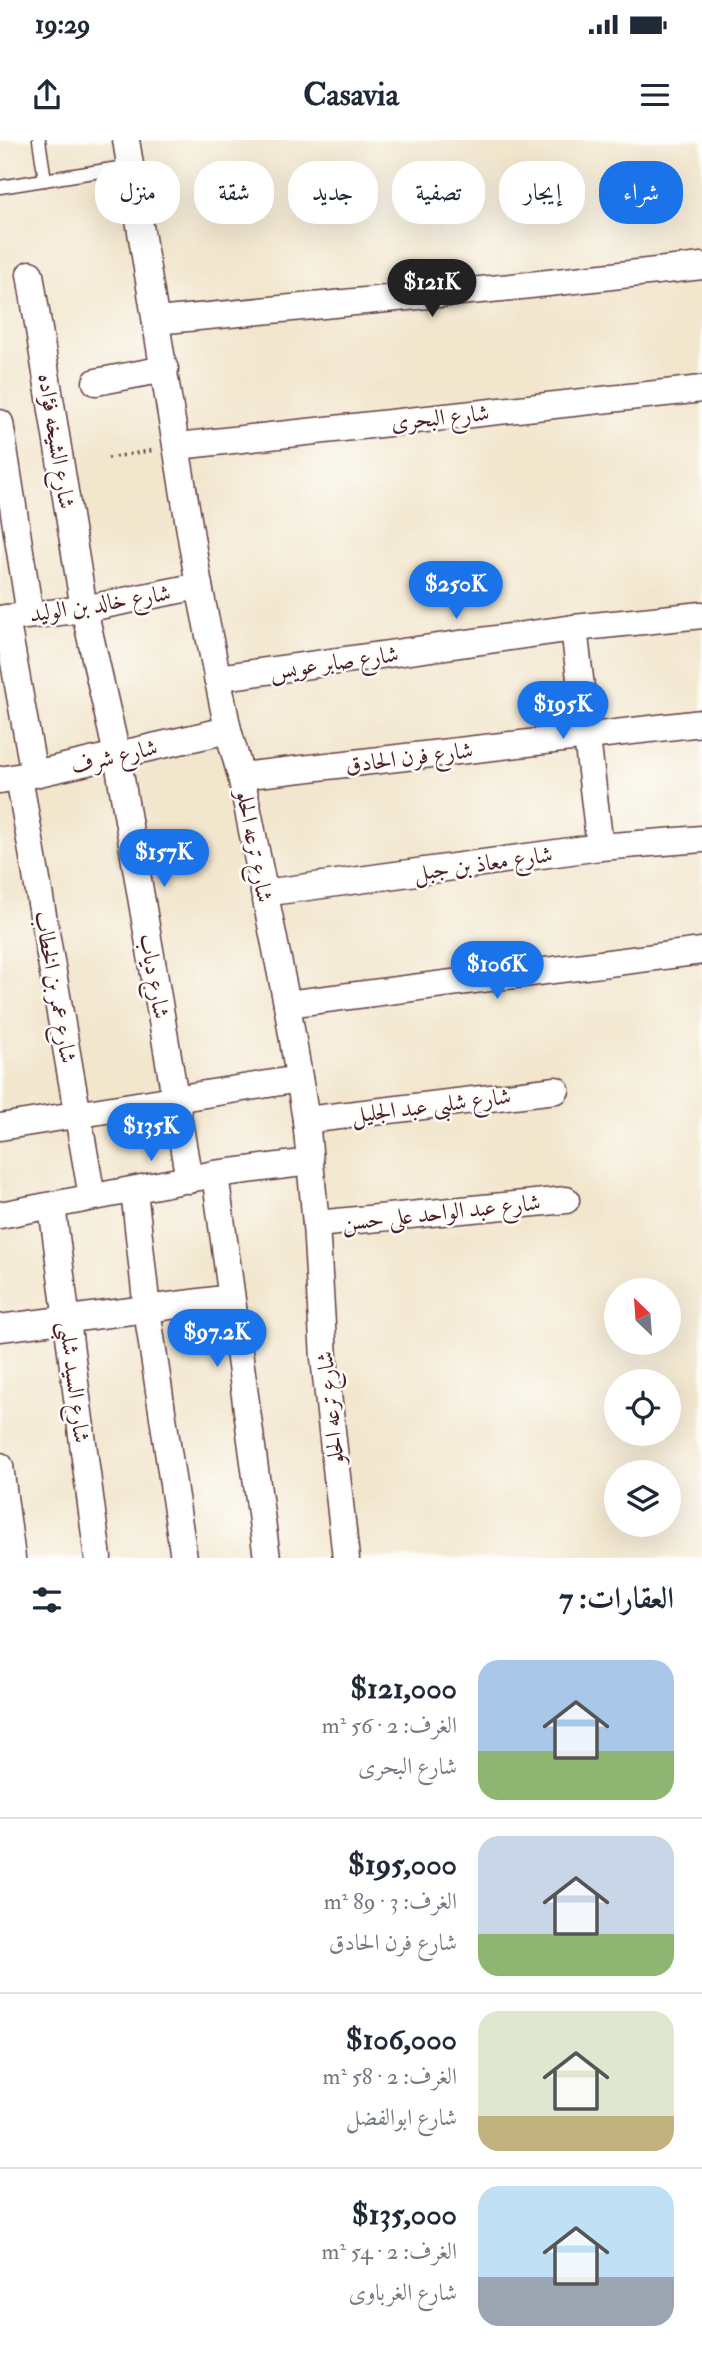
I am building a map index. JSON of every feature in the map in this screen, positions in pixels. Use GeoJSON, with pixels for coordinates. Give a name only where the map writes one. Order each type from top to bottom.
{"type":"FeatureCollection","features":[{"type":"Feature","properties":{"kind":"street","name":"شارع ترعه الحلو"},"geometry":{"type":"LineString","coordinates":[[126,140],[130,161]]}},
{"type":"Feature","properties":{"kind":"street","name":"شارع ترعه الحلو"},"geometry":{"type":"LineString","coordinates":[[140,224],[199,586],[228,730],[241,776],[306,1120],[316,1224],[324,1358],[346,1558]]}},
{"type":"Feature","properties":{"kind":"street"},"geometry":{"type":"LineString","coordinates":[[156,321],[702,266]]}},
{"type":"Feature","properties":{"kind":"street","name":"شارع الشيخه فؤاده"},"geometry":{"type":"LineString","coordinates":[[30,274],[84,609]]}},
{"type":"Feature","properties":{"kind":"street"},"geometry":{"type":"LineString","coordinates":[[96,382],[165,369]]}},
{"type":"Feature","properties":{"kind":"street","name":"شارع البحرى"},"geometry":{"type":"LineString","coordinates":[[177,446],[702,389]]}},
{"type":"Feature","properties":{"kind":"street","name":"شارع عمر بن الخطاب"},"geometry":{"type":"LineString","coordinates":[[0,423],[12,617],[18,777],[92,1197]]}},
{"type":"Feature","properties":{"kind":"street","name":"شارع خالد بن الوليد"},"geometry":{"type":"LineString","coordinates":[[12,617],[84,609],[199,586]]}},
{"type":"Feature","properties":{"kind":"street","name":"شارع دياب"},"geometry":{"type":"LineString","coordinates":[[84,609],[117,755],[189,1180]]}},
{"type":"Feature","properties":{"kind":"street","name":"شارع صابر عويس"},"geometry":{"type":"LineString","coordinates":[[217,678],[574,628],[702,615]]}},
{"type":"Feature","properties":{"kind":"street"},"geometry":{"type":"LineString","coordinates":[[574,628],[600,847]]}},
{"type":"Feature","properties":{"kind":"street","name":"شارع فرن الحادق"},"geometry":{"type":"LineString","coordinates":[[241,776],[702,723]]}},
{"type":"Feature","properties":{"kind":"street","name":"شارع شرف"},"geometry":{"type":"LineString","coordinates":[[18,777],[228,730]]}},
{"type":"Feature","properties":{"kind":"street","name":"شارع معاذ بن جبل"},"geometry":{"type":"LineString","coordinates":[[264,893],[600,847],[702,839]]}},
{"type":"Feature","properties":{"kind":"street"},"geometry":{"type":"LineString","coordinates":[[286,1004],[702,951]]}},
{"type":"Feature","properties":{"kind":"street"},"geometry":{"type":"LineString","coordinates":[[0,1127],[176,1101],[299,1079]]}},
{"type":"Feature","properties":{"kind":"street","name":"شارع شلبى عبد الجليل"},"geometry":{"type":"LineString","coordinates":[[306,1120],[556,1090]]}},
{"type":"Feature","properties":{"kind":"street"},"geometry":{"type":"LineString","coordinates":[[0,1215],[215,1174],[310,1162]]}},
{"type":"Feature","properties":{"kind":"street"},"geometry":{"type":"LineString","coordinates":[[215,1174],[267,1558]]}},
{"type":"Feature","properties":{"kind":"street"},"geometry":{"type":"LineString","coordinates":[[134,1190],[147,1310],[184,1558]]}},
{"type":"Feature","properties":{"kind":"street","name":"شارع عبد الواحد على حسن"},"geometry":{"type":"LineString","coordinates":[[316,1224],[566,1200]]}},
{"type":"Feature","properties":{"kind":"street","name":"شارع السيد شلبى"},"geometry":{"type":"LineString","coordinates":[[52,1206],[98,1558]]}},
{"type":"Feature","properties":{"kind":"street"},"geometry":{"type":"LineString","coordinates":[[0,1328],[231,1298]]}},
{"type":"Feature","properties":{"kind":"street"},"geometry":{"type":"LineString","coordinates":[[0,1466],[12,1558]]}},
{"type":"Feature","properties":{"kind":"lane"},"geometry":{"type":"LineString","coordinates":[[39,140],[45,180]]}},
{"type":"Feature","properties":{"kind":"lane"},"geometry":{"type":"LineString","coordinates":[[0,187],[95,172]]}},
{"type":"Feature","properties":{"kind":"path"},"geometry":{"type":"LineString","coordinates":[[108,458],[177,446]]}}]}
